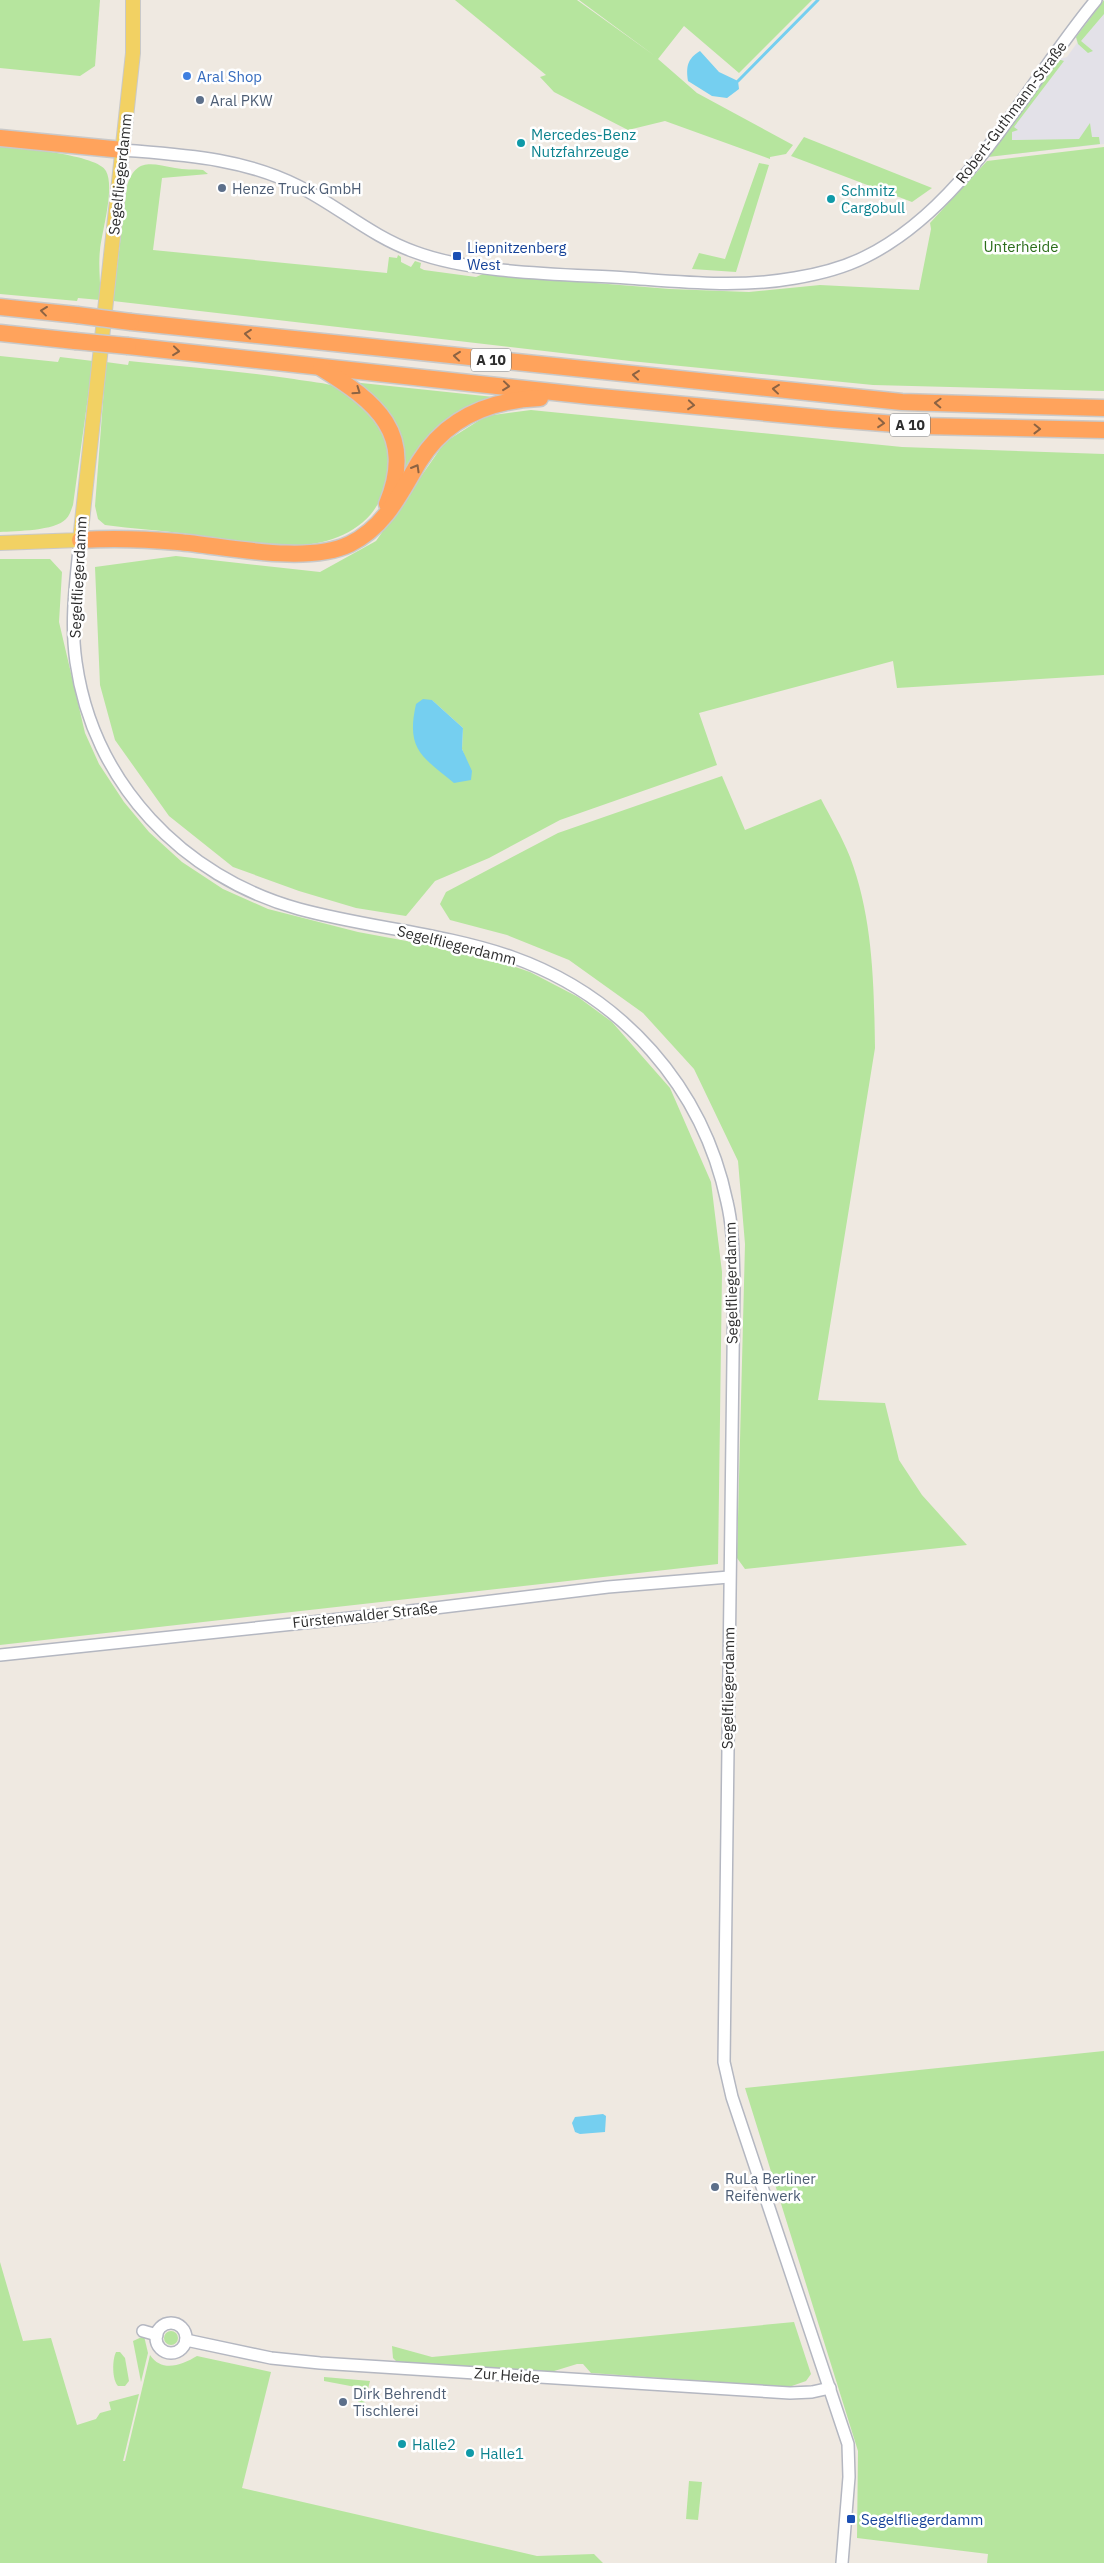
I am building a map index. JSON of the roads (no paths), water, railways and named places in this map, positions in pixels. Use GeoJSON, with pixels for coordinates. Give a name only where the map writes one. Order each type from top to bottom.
{"type":"FeatureCollection","features":[{"type":"Feature","properties":{"kind":"highway"},"geometry":{"type":"LineString","coordinates":[[0,138],[122,150]]}},
{"type":"Feature","properties":{"kind":"highway","name":"A 10"},"geometry":{"type":"LineString","coordinates":[[4,306],[131,322],[902,402],[1104,408]]}},
{"type":"Feature","properties":{"kind":"highway","name":"A 10"},"geometry":{"type":"LineString","coordinates":[[0,333],[315,365],[590,396],[921,426],[1104,430]]}},
{"type":"Feature","properties":{"kind":"highway"},"geometry":{"type":"LineString","coordinates":[[315,365],[363,395],[380,413],[391,432],[396,453],[396,474],[392,492],[379,522]]}},
{"type":"Feature","properties":{"kind":"highway"},"geometry":{"type":"LineString","coordinates":[[80,540],[141,540],[306,554],[330,551],[350,544],[379,522],[396,504],[428,449],[445,431],[463,418],[493,404],[520,399],[590,396]]}},
{"type":"Feature","properties":{"kind":"main road","name":"Segelfliegerdamm"},"geometry":{"type":"LineString","coordinates":[[80,540],[133,53],[133,0]]}},
{"type":"Feature","properties":{"kind":"main road"},"geometry":{"type":"LineString","coordinates":[[0,544],[80,540]]}},
{"type":"Feature","properties":{"kind":"street","name":"Robert-Guthmann-Straße"},"geometry":{"type":"LineString","coordinates":[[122,150],[194,157],[244,165],[298,186],[398,245],[438,259],[537,272],[714,284],[793,279],[835,269],[862,259],[896,238],[924,216],[950,192],[977,160],[1096,0]]}},
{"type":"Feature","properties":{"kind":"street","name":"Segelfliegerdamm"},"geometry":{"type":"LineString","coordinates":[[80,540],[73,627],[81,689],[95,732],[114,771],[132,798],[159,829],[216,874],[266,898],[326,916],[491,950],[533,965],[564,980],[590,996],[629,1027],[666,1066],[693,1107],[715,1155],[728,1203],[733,1242],[724,2062],[732,2097],[848,2444],[850,2459],[842,2563]]}},
{"type":"Feature","properties":{"kind":"street","name":"Fürstenwalder Straße"},"geometry":{"type":"LineString","coordinates":[[0,1655],[369,1616],[608,1587],[729,1577]]}},
{"type":"Feature","properties":{"kind":"street"},"geometry":{"type":"LineString","coordinates":[[174,2324],[182,2328],[186,2340],[177,2352],[168,2352],[159,2347],[157,2335],[162,2327],[174,2324]]}},
{"type":"Feature","properties":{"kind":"street"},"geometry":{"type":"LineString","coordinates":[[144,2331],[157,2335]]}},
{"type":"Feature","properties":{"kind":"street","name":"Zur Heide"},"geometry":{"type":"LineString","coordinates":[[186,2340],[271,2358],[320,2363],[790,2393],[830,2388]]}},
{"type":"Feature","properties":{"kind":"water"},"geometry":{"type":"Polygon","coordinates":[[[700,51],[719,72],[738,81],[739,89],[727,98],[712,96],[688,81],[688,64],[692,57],[700,51]]]}},
{"type":"Feature","properties":{"kind":"water"},"geometry":{"type":"Polygon","coordinates":[[[423,699],[432,700],[463,728],[462,749],[472,771],[471,780],[454,783],[433,766],[419,750],[413,732],[413,719],[416,704],[423,699]]]}},
{"type":"Feature","properties":{"kind":"water"},"geometry":{"type":"Polygon","coordinates":[[[603,2114],[606,2116],[605,2132],[580,2134],[575,2132],[572,2123],[575,2117],[603,2114]]]}},
{"type":"Feature","properties":{"kind":"waterway"},"geometry":{"type":"LineString","coordinates":[[738,81],[818,0]]}},
{"type":"Feature","properties":{"kind":"place","name":"Aral Shop"},"geometry":{"type":"Point","coordinates":[187,76]}},
{"type":"Feature","properties":{"kind":"place","name":"Aral PKW"},"geometry":{"type":"Point","coordinates":[200,100]}},
{"type":"Feature","properties":{"kind":"place","name":"Mercedes-Benz Nutzfahrzeuge"},"geometry":{"type":"Point","coordinates":[521,143]}},
{"type":"Feature","properties":{"kind":"place","name":"Henze Truck GmbH"},"geometry":{"type":"Point","coordinates":[222,188]}},
{"type":"Feature","properties":{"kind":"place","name":"Schmitz Cargobull"},"geometry":{"type":"Point","coordinates":[831,199]}},
{"type":"Feature","properties":{"kind":"place","name":"Liepnitzenberg West"},"geometry":{"type":"Point","coordinates":[457,256]}},
{"type":"Feature","properties":{"kind":"place","name":"RuLa Berliner Reifenwerk"},"geometry":{"type":"Point","coordinates":[715,2187]}},
{"type":"Feature","properties":{"kind":"place","name":"Dirk Behrendt Tischlerei"},"geometry":{"type":"Point","coordinates":[343,2402]}},
{"type":"Feature","properties":{"kind":"place","name":"Halle2"},"geometry":{"type":"Point","coordinates":[402,2444]}},
{"type":"Feature","properties":{"kind":"place","name":"Halle1"},"geometry":{"type":"Point","coordinates":[470,2453]}},
{"type":"Feature","properties":{"kind":"place","name":"Segelfliegerdamm"},"geometry":{"type":"Point","coordinates":[851,2519]}},
{"type":"Feature","properties":{"kind":"park label","name":"Unterheide"},"geometry":{"type":"Point","coordinates":[1021,246]}}]}
